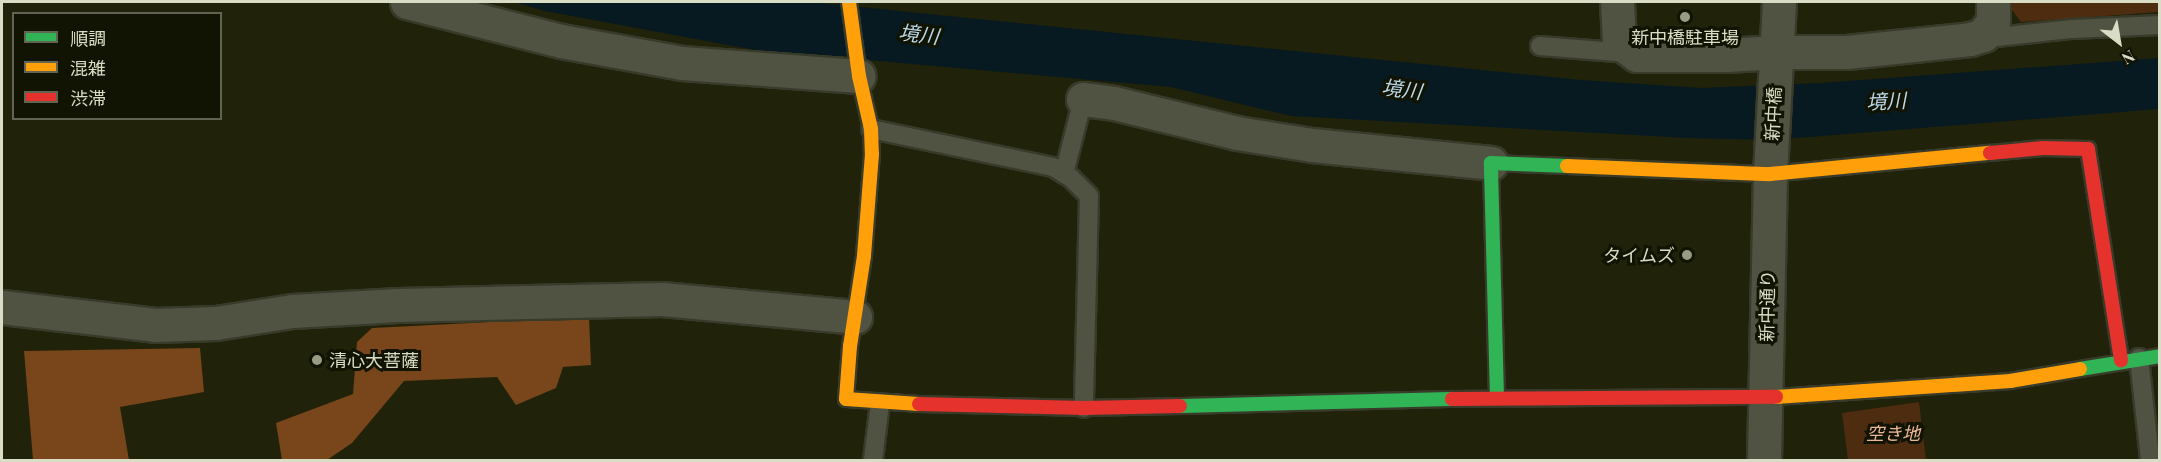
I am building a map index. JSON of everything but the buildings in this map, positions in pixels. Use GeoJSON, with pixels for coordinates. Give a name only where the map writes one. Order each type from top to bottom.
{"type":"FeatureCollection","features":[{"type":"Feature","properties":{"kind":"street"},"geometry":{"type":"LineString","coordinates":[[407,2],[561,41],[682,63],[858,66]]}},
{"type":"Feature","properties":{"kind":"street"},"geometry":{"type":"LineString","coordinates":[[849,2],[858,66],[872,129],[864,256],[846,399],[880,403],[1084,408],[1497,398],[1766,398],[2010,381],[2130,359],[2160,356]]}},
{"type":"Feature","properties":{"kind":"street"},"geometry":{"type":"LineString","coordinates":[[1617,2],[1619,42],[1634,54],[1726,55],[1776,64],[1847,52],[1970,39],[1983,35],[1993,21],[1993,2]]}},
{"type":"Feature","properties":{"kind":"street"},"geometry":{"type":"LineString","coordinates":[[1776,64],[1779,2]]}},
{"type":"Feature","properties":{"kind":"street","name":"新中橋"},"geometry":{"type":"LineString","coordinates":[[1770,163],[1776,64]]}},
{"type":"Feature","properties":{"kind":"street"},"geometry":{"type":"LineString","coordinates":[[1083,99],[1280,140],[1404,155],[1491,162],[1770,163],[2043,148],[2088,149],[2130,359]]}},
{"type":"Feature","properties":{"kind":"street"},"geometry":{"type":"LineString","coordinates":[[1491,162],[1497,398]]}},
{"type":"Feature","properties":{"kind":"street","name":"新中通り"},"geometry":{"type":"LineString","coordinates":[[1764,460],[1770,163]]}},
{"type":"Feature","properties":{"kind":"street"},"geometry":{"type":"LineString","coordinates":[[2,307],[155,325],[216,323],[292,311],[398,305],[662,299],[855,316]]}},
{"type":"Feature","properties":{"kind":"lane"},"geometry":{"type":"LineString","coordinates":[[1970,39],[2072,29],[2160,25]]}},
{"type":"Feature","properties":{"kind":"lane"},"geometry":{"type":"LineString","coordinates":[[1540,46],[1634,54]]}},
{"type":"Feature","properties":{"kind":"lane"},"geometry":{"type":"LineString","coordinates":[[1064,174],[1083,99]]}},
{"type":"Feature","properties":{"kind":"lane"},"geometry":{"type":"LineString","coordinates":[[872,129],[1053,167],[1089,196],[1084,408]]}},
{"type":"Feature","properties":{"kind":"lane"},"geometry":{"type":"LineString","coordinates":[[2130,359],[2150,460]]}},
{"type":"Feature","properties":{"kind":"lane"},"geometry":{"type":"LineString","coordinates":[[873,460],[880,403]]}},
{"type":"Feature","properties":{"kind":"green space"},"geometry":{"type":"Polygon","coordinates":[[[2006,2],[2159,2],[2159,12],[2021,22],[2006,2]]]}},
{"type":"Feature","properties":{"kind":"green space","name":"空き地"},"geometry":{"type":"Polygon","coordinates":[[[1919,402],[1926,460],[1848,460],[1842,413],[1919,402]]]}},
{"type":"Feature","properties":{"kind":"shaded area"},"geometry":{"type":"Polygon","coordinates":[[[589,317],[591,365],[563,367],[556,388],[516,405],[497,377],[404,381],[352,443],[327,460],[282,460],[276,423],[353,394],[357,342],[372,328],[589,317]]]}},
{"type":"Feature","properties":{"kind":"shaded area"},"geometry":{"type":"Polygon","coordinates":[[[200,348],[204,392],[120,407],[129,460],[33,460],[24,351],[200,348]]]}},
{"type":"Feature","properties":{"kind":"water","name":"境川"},"geometry":{"type":"Polygon","coordinates":[[[514,2],[811,2],[1581,80],[1701,88],[1821,83],[2159,58],[2159,109],[1772,140],[1687,138],[1291,116],[1171,87],[755,50],[545,11],[514,2]]]}},
{"type":"Feature","properties":{"kind":"traffic: fast"},"geometry":{"type":"LineString","coordinates":[[1497,398],[1491,163],[1567,166]]}},
{"type":"Feature","properties":{"kind":"traffic: fast"},"geometry":{"type":"LineString","coordinates":[[2080,369],[2160,356]]}},
{"type":"Feature","properties":{"kind":"traffic: fast"},"geometry":{"type":"LineString","coordinates":[[1180,406],[1452,399]]}},
{"type":"Feature","properties":{"kind":"traffic: slow"},"geometry":{"type":"LineString","coordinates":[[849,2],[859,76],[871,129],[872,154],[864,256],[850,346],[846,399],[919,404]]}},
{"type":"Feature","properties":{"kind":"traffic: slow"},"geometry":{"type":"LineString","coordinates":[[1567,166],[1770,174],[1990,153]]}},
{"type":"Feature","properties":{"kind":"traffic: slow"},"geometry":{"type":"LineString","coordinates":[[1776,397],[2010,381],[2080,369]]}},
{"type":"Feature","properties":{"kind":"traffic: jam"},"geometry":{"type":"LineString","coordinates":[[1990,153],[2043,148],[2088,149],[2121,360]]}},
{"type":"Feature","properties":{"kind":"traffic: jam"},"geometry":{"type":"LineString","coordinates":[[1452,399],[1776,397]]}},
{"type":"Feature","properties":{"kind":"traffic: jam"},"geometry":{"type":"LineString","coordinates":[[919,404],[1084,408],[1180,406]]}},
{"type":"Feature","properties":{"kind":"place","name":"新中橋駐車場"},"geometry":{"type":"Point","coordinates":[1685,17]}},
{"type":"Feature","properties":{"kind":"place","name":"タイムズ"},"geometry":{"type":"Point","coordinates":[1687,255]}},
{"type":"Feature","properties":{"kind":"place","name":"清心大菩薩"},"geometry":{"type":"Point","coordinates":[317,360]}}]}
